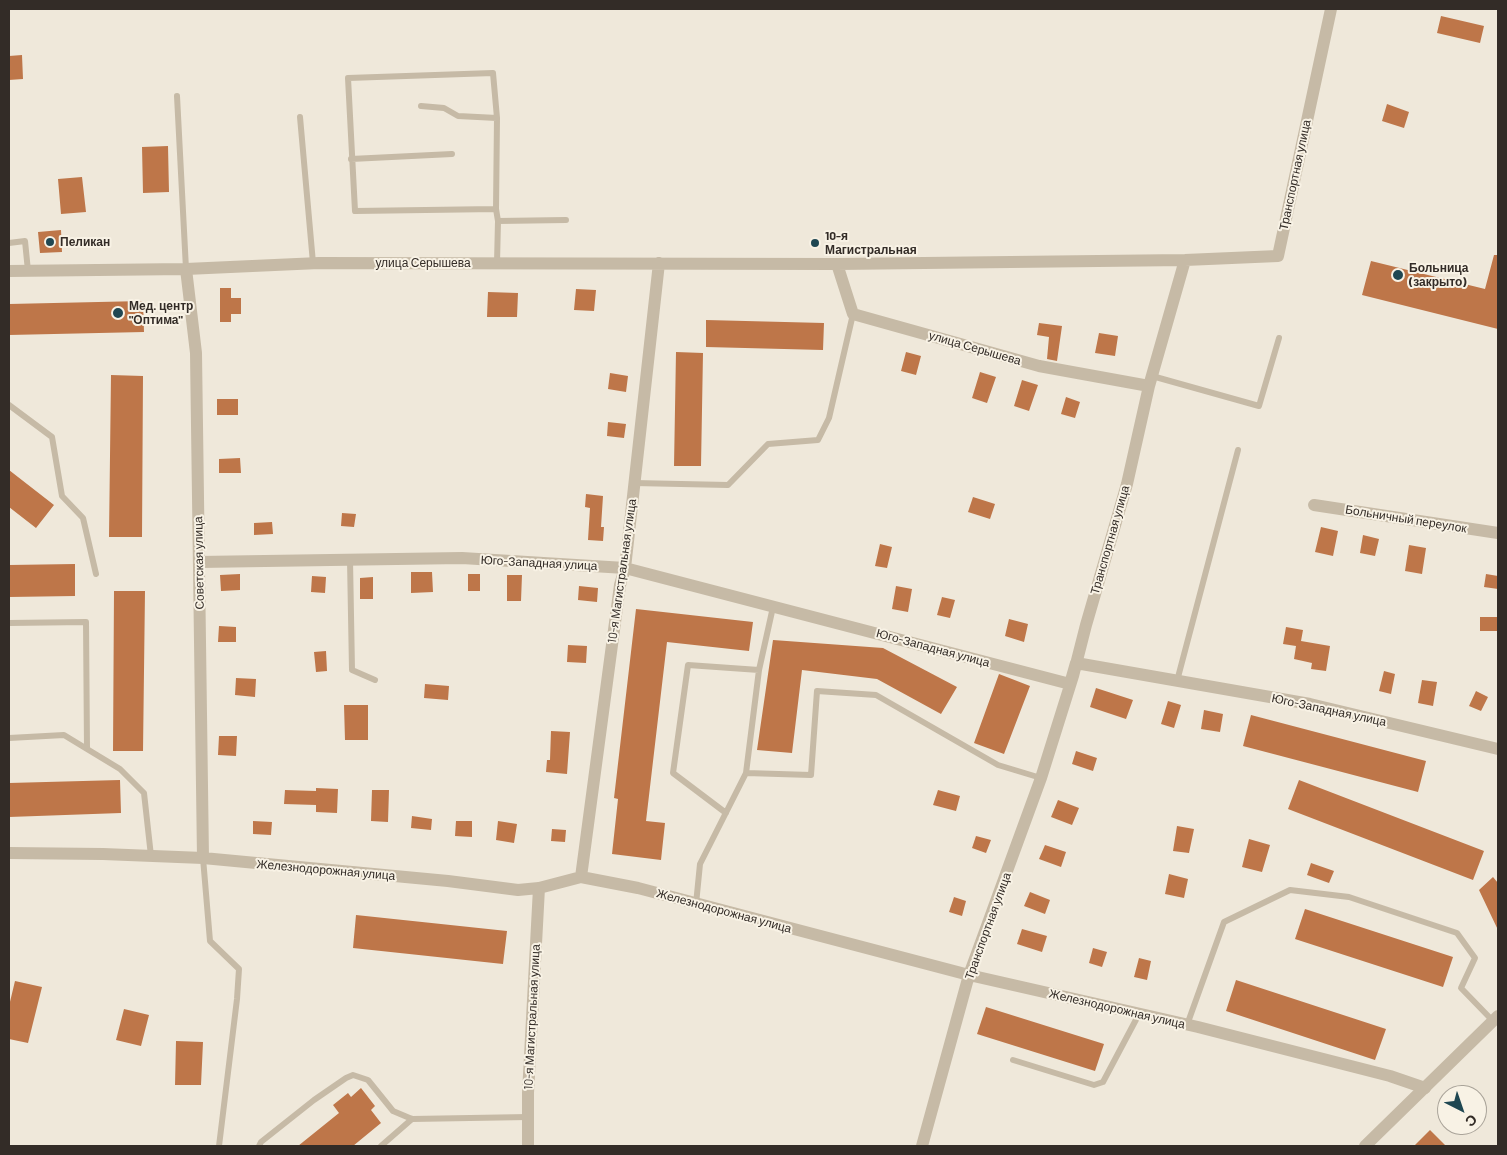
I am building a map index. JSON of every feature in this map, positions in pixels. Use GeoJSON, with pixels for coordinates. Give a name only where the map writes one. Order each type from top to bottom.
{"type":"FeatureCollection","features":[{"type":"Feature","properties":{"kind":"street","name":"Транспортная улица"},"geometry":{"type":"LineString","coordinates":[[922,1146],[969,975],[1041,778],[1070,684],[1127,484],[1151,381],[1185,260],[1278,256],[1331,9]]}},
{"type":"Feature","properties":{"kind":"street","name":"улица Серышева"},"geometry":{"type":"LineString","coordinates":[[9,271],[186,269],[313,263],[837,264],[1185,260]]}},
{"type":"Feature","properties":{"kind":"street","name":"10-я Магистральная улица"},"geometry":{"type":"LineString","coordinates":[[581,877],[620,585],[625,568],[659,263]]}},
{"type":"Feature","properties":{"kind":"street"},"geometry":{"type":"LineString","coordinates":[[837,264],[853,314]]}},
{"type":"Feature","properties":{"kind":"street","name":"Советская улица"},"geometry":{"type":"LineString","coordinates":[[186,269],[196,353],[203,858]]}},
{"type":"Feature","properties":{"kind":"street","name":"улица Серышева"},"geometry":{"type":"LineString","coordinates":[[853,314],[1039,366],[1151,381]]}},
{"type":"Feature","properties":{"kind":"street","name":"Больничный переулок"},"geometry":{"type":"LineString","coordinates":[[1314,505],[1498,533]]}},
{"type":"Feature","properties":{"kind":"street","name":"Юго-Западная улица"},"geometry":{"type":"LineString","coordinates":[[199,562],[462,558],[625,568],[1070,684]]}},
{"type":"Feature","properties":{"kind":"street","name":"Юго-Западная улица"},"geometry":{"type":"LineString","coordinates":[[1076,663],[1310,704],[1498,749]]}},
{"type":"Feature","properties":{"kind":"street","name":"Железнодорожная улица"},"geometry":{"type":"LineString","coordinates":[[9,853],[203,858],[448,881],[518,890],[539,888],[581,877],[638,888],[969,975],[1187,1025],[1390,1076],[1425,1088]]}},
{"type":"Feature","properties":{"kind":"street","name":"10-я Магистральная улица"},"geometry":{"type":"LineString","coordinates":[[528,1146],[539,888]]}},
{"type":"Feature","properties":{"kind":"street"},"geometry":{"type":"LineString","coordinates":[[1365,1146],[1496,1019]]}},
{"type":"Feature","properties":{"kind":"lane"},"geometry":{"type":"LineString","coordinates":[[496,209],[355,211],[348,78],[493,73],[497,118],[497,263]]}},
{"type":"Feature","properties":{"kind":"lane"},"geometry":{"type":"LineString","coordinates":[[177,96],[186,269]]}},
{"type":"Feature","properties":{"kind":"lane"},"geometry":{"type":"LineString","coordinates":[[421,106],[444,108],[458,116],[497,118]]}},
{"type":"Feature","properties":{"kind":"lane"},"geometry":{"type":"LineString","coordinates":[[300,117],[313,263]]}},
{"type":"Feature","properties":{"kind":"lane"},"geometry":{"type":"LineString","coordinates":[[351,159],[452,154]]}},
{"type":"Feature","properties":{"kind":"lane"},"geometry":{"type":"LineString","coordinates":[[498,221],[566,220]]}},
{"type":"Feature","properties":{"kind":"lane"},"geometry":{"type":"LineString","coordinates":[[9,243],[25,241],[28,271]]}},
{"type":"Feature","properties":{"kind":"lane"},"geometry":{"type":"LineString","coordinates":[[634,483],[728,485],[768,444],[818,440],[829,418],[853,314]]}},
{"type":"Feature","properties":{"kind":"lane"},"geometry":{"type":"LineString","coordinates":[[1151,381],[1259,406],[1279,338]]}},
{"type":"Feature","properties":{"kind":"lane"},"geometry":{"type":"LineString","coordinates":[[9,405],[52,437],[62,496],[83,518],[96,574]]}},
{"type":"Feature","properties":{"kind":"lane"},"geometry":{"type":"LineString","coordinates":[[1176,682],[1238,450]]}},
{"type":"Feature","properties":{"kind":"lane"},"geometry":{"type":"LineString","coordinates":[[350,560],[352,670],[374,680]]}},
{"type":"Feature","properties":{"kind":"lane"},"geometry":{"type":"LineString","coordinates":[[696,904],[700,864],[746,773],[759,670],[773,607]]}},
{"type":"Feature","properties":{"kind":"lane"},"geometry":{"type":"LineString","coordinates":[[9,623],[86,622],[87,749]]}},
{"type":"Feature","properties":{"kind":"lane"},"geometry":{"type":"LineString","coordinates":[[726,813],[674,773],[688,665],[759,670]]}},
{"type":"Feature","properties":{"kind":"lane"},"geometry":{"type":"LineString","coordinates":[[746,773],[811,775],[817,691],[876,694],[998,765],[1041,778]]}},
{"type":"Feature","properties":{"kind":"lane"},"geometry":{"type":"LineString","coordinates":[[9,738],[64,735],[120,769],[144,793],[151,856]]}},
{"type":"Feature","properties":{"kind":"lane"},"geometry":{"type":"LineString","coordinates":[[203,858],[210,941],[239,969],[219,1146]]}},
{"type":"Feature","properties":{"kind":"lane"},"geometry":{"type":"LineString","coordinates":[[1187,1025],[1224,922],[1290,890],[1349,897],[1457,933],[1475,958],[1461,988],[1496,1019]]}},
{"type":"Feature","properties":{"kind":"lane"},"geometry":{"type":"LineString","coordinates":[[1014,1060],[1094,1085],[1103,1082],[1139,1014]]}},
{"type":"Feature","properties":{"kind":"lane"},"geometry":{"type":"LineString","coordinates":[[259,1146],[261,1142],[314,1100],[353,1075],[368,1080],[393,1111],[412,1119],[528,1117]]}},
{"type":"Feature","properties":{"kind":"lane"},"geometry":{"type":"LineString","coordinates":[[381,1146],[412,1119]]}},
{"type":"Feature","properties":{"kind":"building"},"geometry":{"type":"Polygon","coordinates":[[[1441,16],[1484,26],[1480,43],[1437,33],[1441,16]]]}},
{"type":"Feature","properties":{"kind":"building"},"geometry":{"type":"Polygon","coordinates":[[[22,55],[23,79],[9,80],[9,56],[22,55]]]}},
{"type":"Feature","properties":{"kind":"building"},"geometry":{"type":"Polygon","coordinates":[[[1387,104],[1409,112],[1404,128],[1382,121],[1387,104]]]}},
{"type":"Feature","properties":{"kind":"building"},"geometry":{"type":"Polygon","coordinates":[[[168,146],[169,192],[143,193],[142,147],[168,146]]]}},
{"type":"Feature","properties":{"kind":"building"},"geometry":{"type":"Polygon","coordinates":[[[82,177],[86,212],[61,214],[58,179],[82,177]]]}},
{"type":"Feature","properties":{"kind":"building","name":"Пеликан"},"geometry":{"type":"Polygon","coordinates":[[[61,230],[62,252],[40,253],[38,232],[61,230]]]}},
{"type":"Feature","properties":{"kind":"building","name":"Больница (закрыто)"},"geometry":{"type":"Polygon","coordinates":[[[1494,255],[1498,255],[1498,329],[1362,295],[1371,261],[1485,289],[1494,255]]]}},
{"type":"Feature","properties":{"kind":"building"},"geometry":{"type":"Polygon","coordinates":[[[220,288],[231,288],[231,298],[241,298],[241,314],[231,314],[231,322],[220,322],[220,288]]]}},
{"type":"Feature","properties":{"kind":"building"},"geometry":{"type":"Polygon","coordinates":[[[576,289],[596,290],[594,311],[574,310],[576,289]]]}},
{"type":"Feature","properties":{"kind":"building"},"geometry":{"type":"Polygon","coordinates":[[[488,292],[518,293],[517,317],[487,317],[488,292]]]}},
{"type":"Feature","properties":{"kind":"building"},"geometry":{"type":"Polygon","coordinates":[[[143,301],[144,332],[9,335],[9,304],[143,301]]]}},
{"type":"Feature","properties":{"kind":"building"},"geometry":{"type":"Polygon","coordinates":[[[706,320],[824,323],[823,350],[706,347],[706,320]]]}},
{"type":"Feature","properties":{"kind":"building"},"geometry":{"type":"Polygon","coordinates":[[[1039,323],[1062,326],[1057,361],[1047,359],[1049,337],[1037,335],[1039,323]]]}},
{"type":"Feature","properties":{"kind":"building"},"geometry":{"type":"Polygon","coordinates":[[[1099,333],[1118,336],[1115,356],[1095,353],[1099,333]]]}},
{"type":"Feature","properties":{"kind":"building"},"geometry":{"type":"Polygon","coordinates":[[[676,352],[703,353],[701,466],[674,466],[676,352]]]}},
{"type":"Feature","properties":{"kind":"building"},"geometry":{"type":"Polygon","coordinates":[[[906,352],[921,356],[916,375],[901,371],[906,352]]]}},
{"type":"Feature","properties":{"kind":"building"},"geometry":{"type":"Polygon","coordinates":[[[980,372],[996,377],[987,403],[972,398],[980,372]]]}},
{"type":"Feature","properties":{"kind":"building"},"geometry":{"type":"Polygon","coordinates":[[[610,373],[628,376],[626,392],[608,389],[610,373]]]}},
{"type":"Feature","properties":{"kind":"building"},"geometry":{"type":"Polygon","coordinates":[[[111,375],[143,376],[142,537],[109,537],[111,375]]]}},
{"type":"Feature","properties":{"kind":"building"},"geometry":{"type":"Polygon","coordinates":[[[1022,380],[1038,385],[1029,411],[1014,406],[1022,380]]]}},
{"type":"Feature","properties":{"kind":"building"},"geometry":{"type":"Polygon","coordinates":[[[1066,397],[1080,402],[1075,418],[1061,414],[1066,397]]]}},
{"type":"Feature","properties":{"kind":"building"},"geometry":{"type":"Polygon","coordinates":[[[217,399],[238,399],[238,415],[217,415],[217,399]]]}},
{"type":"Feature","properties":{"kind":"building"},"geometry":{"type":"Polygon","coordinates":[[[608,422],[626,424],[624,438],[607,436],[608,422]]]}},
{"type":"Feature","properties":{"kind":"building"},"geometry":{"type":"Polygon","coordinates":[[[240,458],[241,473],[219,473],[219,459],[240,458]]]}},
{"type":"Feature","properties":{"kind":"building"},"geometry":{"type":"Polygon","coordinates":[[[9,470],[54,505],[36,528],[9,507],[9,470]]]}},
{"type":"Feature","properties":{"kind":"building"},"geometry":{"type":"Polygon","coordinates":[[[586,494],[603,496],[601,527],[604,527],[603,541],[588,540],[590,508],[585,507],[586,494]]]}},
{"type":"Feature","properties":{"kind":"building"},"geometry":{"type":"Polygon","coordinates":[[[973,497],[995,504],[990,519],[968,512],[973,497]]]}},
{"type":"Feature","properties":{"kind":"building"},"geometry":{"type":"Polygon","coordinates":[[[342,513],[356,514],[354,527],[341,526],[342,513]]]}},
{"type":"Feature","properties":{"kind":"building"},"geometry":{"type":"Polygon","coordinates":[[[272,522],[273,534],[254,535],[254,523],[272,522]]]}},
{"type":"Feature","properties":{"kind":"building"},"geometry":{"type":"Polygon","coordinates":[[[1321,527],[1338,531],[1333,556],[1315,552],[1321,527]]]}},
{"type":"Feature","properties":{"kind":"building"},"geometry":{"type":"Polygon","coordinates":[[[1363,535],[1379,539],[1375,556],[1360,553],[1363,535]]]}},
{"type":"Feature","properties":{"kind":"building"},"geometry":{"type":"Polygon","coordinates":[[[880,544],[892,547],[887,568],[875,566],[880,544]]]}},
{"type":"Feature","properties":{"kind":"building"},"geometry":{"type":"Polygon","coordinates":[[[1409,545],[1426,548],[1422,574],[1405,571],[1409,545]]]}},
{"type":"Feature","properties":{"kind":"building"},"geometry":{"type":"Polygon","coordinates":[[[75,564],[75,596],[9,597],[9,565],[75,564]]]}},
{"type":"Feature","properties":{"kind":"building"},"geometry":{"type":"Polygon","coordinates":[[[411,572],[432,572],[433,592],[411,593],[411,572]]]}},
{"type":"Feature","properties":{"kind":"building"},"geometry":{"type":"Polygon","coordinates":[[[240,574],[240,590],[221,591],[220,575],[240,574]]]}},
{"type":"Feature","properties":{"kind":"building"},"geometry":{"type":"Polygon","coordinates":[[[468,574],[480,574],[480,591],[468,591],[468,574]]]}},
{"type":"Feature","properties":{"kind":"building"},"geometry":{"type":"Polygon","coordinates":[[[1486,574],[1498,576],[1498,589],[1484,587],[1486,574]]]}},
{"type":"Feature","properties":{"kind":"building"},"geometry":{"type":"Polygon","coordinates":[[[507,575],[522,575],[521,601],[507,601],[507,575]]]}},
{"type":"Feature","properties":{"kind":"building"},"geometry":{"type":"Polygon","coordinates":[[[312,576],[326,577],[325,593],[311,592],[312,576]]]}},
{"type":"Feature","properties":{"kind":"building"},"geometry":{"type":"Polygon","coordinates":[[[373,577],[373,599],[360,599],[360,578],[373,577]]]}},
{"type":"Feature","properties":{"kind":"building"},"geometry":{"type":"Polygon","coordinates":[[[579,586],[598,588],[597,602],[578,600],[579,586]]]}},
{"type":"Feature","properties":{"kind":"building"},"geometry":{"type":"Polygon","coordinates":[[[896,586],[912,589],[908,612],[892,609],[896,586]]]}},
{"type":"Feature","properties":{"kind":"building"},"geometry":{"type":"Polygon","coordinates":[[[114,591],[145,591],[143,751],[113,751],[114,591]]]}},
{"type":"Feature","properties":{"kind":"building"},"geometry":{"type":"Polygon","coordinates":[[[942,597],[955,600],[950,618],[937,615],[942,597]]]}},
{"type":"Feature","properties":{"kind":"building"},"geometry":{"type":"Polygon","coordinates":[[[636,609],[753,622],[749,651],[667,642],[646,821],[665,823],[661,860],[612,854],[618,799],[614,798],[636,609]]]}},
{"type":"Feature","properties":{"kind":"building"},"geometry":{"type":"Polygon","coordinates":[[[1480,617],[1497,617],[1497,631],[1480,631],[1480,617]]]}},
{"type":"Feature","properties":{"kind":"building"},"geometry":{"type":"Polygon","coordinates":[[[1009,619],[1028,624],[1024,642],[1005,636],[1009,619]]]}},
{"type":"Feature","properties":{"kind":"building"},"geometry":{"type":"Polygon","coordinates":[[[219,626],[236,627],[236,642],[218,642],[219,626]]]}},
{"type":"Feature","properties":{"kind":"building"},"geometry":{"type":"Polygon","coordinates":[[[1286,627],[1303,630],[1301,641],[1330,646],[1326,671],[1311,669],[1312,663],[1294,659],[1296,646],[1283,644],[1286,627]]]}},
{"type":"Feature","properties":{"kind":"building"},"geometry":{"type":"Polygon","coordinates":[[[773,640],[883,648],[957,687],[941,714],[877,679],[802,670],[792,753],[757,750],[773,640]]]}},
{"type":"Feature","properties":{"kind":"building"},"geometry":{"type":"Polygon","coordinates":[[[568,645],[587,646],[586,663],[567,662],[568,645]]]}},
{"type":"Feature","properties":{"kind":"building"},"geometry":{"type":"Polygon","coordinates":[[[326,651],[327,671],[316,672],[314,652],[326,651]]]}},
{"type":"Feature","properties":{"kind":"building"},"geometry":{"type":"Polygon","coordinates":[[[1384,671],[1395,674],[1391,694],[1379,691],[1384,671]]]}},
{"type":"Feature","properties":{"kind":"building"},"geometry":{"type":"Polygon","coordinates":[[[999,674],[1030,686],[1004,754],[974,743],[999,674]]]}},
{"type":"Feature","properties":{"kind":"building"},"geometry":{"type":"Polygon","coordinates":[[[236,678],[256,679],[255,697],[235,695],[236,678]]]}},
{"type":"Feature","properties":{"kind":"building"},"geometry":{"type":"Polygon","coordinates":[[[1422,680],[1437,682],[1433,706],[1418,703],[1422,680]]]}},
{"type":"Feature","properties":{"kind":"building"},"geometry":{"type":"Polygon","coordinates":[[[425,684],[449,686],[448,700],[424,698],[425,684]]]}},
{"type":"Feature","properties":{"kind":"building"},"geometry":{"type":"Polygon","coordinates":[[[1096,688],[1133,700],[1126,719],[1090,707],[1096,688]]]}},
{"type":"Feature","properties":{"kind":"building"},"geometry":{"type":"Polygon","coordinates":[[[1476,691],[1488,697],[1481,711],[1469,706],[1476,691]]]}},
{"type":"Feature","properties":{"kind":"building"},"geometry":{"type":"Polygon","coordinates":[[[1168,701],[1181,705],[1174,728],[1161,724],[1168,701]]]}},
{"type":"Feature","properties":{"kind":"building"},"geometry":{"type":"Polygon","coordinates":[[[344,705],[368,705],[368,740],[345,740],[344,705]]]}},
{"type":"Feature","properties":{"kind":"building"},"geometry":{"type":"Polygon","coordinates":[[[1204,710],[1223,714],[1220,732],[1201,729],[1204,710]]]}},
{"type":"Feature","properties":{"kind":"building"},"geometry":{"type":"Polygon","coordinates":[[[1251,715],[1426,761],[1418,792],[1243,746],[1251,715]]]}},
{"type":"Feature","properties":{"kind":"building"},"geometry":{"type":"Polygon","coordinates":[[[551,731],[570,732],[567,774],[546,772],[547,760],[550,760],[551,731]]]}},
{"type":"Feature","properties":{"kind":"building"},"geometry":{"type":"Polygon","coordinates":[[[219,736],[237,736],[236,756],[218,755],[219,736]]]}},
{"type":"Feature","properties":{"kind":"building"},"geometry":{"type":"Polygon","coordinates":[[[1076,751],[1097,758],[1093,771],[1072,764],[1076,751]]]}},
{"type":"Feature","properties":{"kind":"building"},"geometry":{"type":"Polygon","coordinates":[[[120,780],[121,813],[9,817],[9,783],[120,780]]]}},
{"type":"Feature","properties":{"kind":"building"},"geometry":{"type":"Polygon","coordinates":[[[1299,780],[1484,851],[1473,880],[1288,809],[1299,780]]]}},
{"type":"Feature","properties":{"kind":"building"},"geometry":{"type":"Polygon","coordinates":[[[316,788],[338,789],[337,813],[316,812],[316,805],[284,804],[285,790],[316,791],[316,788]]]}},
{"type":"Feature","properties":{"kind":"building"},"geometry":{"type":"Polygon","coordinates":[[[372,790],[389,790],[388,822],[371,821],[372,790]]]}},
{"type":"Feature","properties":{"kind":"building"},"geometry":{"type":"Polygon","coordinates":[[[938,790],[960,796],[956,811],[933,805],[938,790]]]}},
{"type":"Feature","properties":{"kind":"building"},"geometry":{"type":"Polygon","coordinates":[[[1058,800],[1079,808],[1072,825],[1051,817],[1058,800]]]}},
{"type":"Feature","properties":{"kind":"building"},"geometry":{"type":"Polygon","coordinates":[[[412,816],[432,819],[431,830],[411,828],[412,816]]]}},
{"type":"Feature","properties":{"kind":"building"},"geometry":{"type":"Polygon","coordinates":[[[253,821],[272,822],[271,835],[253,834],[253,821]]]}},
{"type":"Feature","properties":{"kind":"building"},"geometry":{"type":"Polygon","coordinates":[[[456,821],[472,821],[472,837],[455,836],[456,821]]]}},
{"type":"Feature","properties":{"kind":"building"},"geometry":{"type":"Polygon","coordinates":[[[498,821],[517,824],[514,843],[496,840],[498,821]]]}},
{"type":"Feature","properties":{"kind":"building"},"geometry":{"type":"Polygon","coordinates":[[[1177,826],[1194,829],[1189,853],[1173,851],[1177,826]]]}},
{"type":"Feature","properties":{"kind":"building"},"geometry":{"type":"Polygon","coordinates":[[[552,829],[566,830],[565,842],[551,841],[552,829]]]}},
{"type":"Feature","properties":{"kind":"building"},"geometry":{"type":"Polygon","coordinates":[[[976,836],[991,840],[986,853],[972,848],[976,836]]]}},
{"type":"Feature","properties":{"kind":"building"},"geometry":{"type":"Polygon","coordinates":[[[1249,839],[1270,845],[1262,872],[1242,867],[1249,839]]]}},
{"type":"Feature","properties":{"kind":"building"},"geometry":{"type":"Polygon","coordinates":[[[1045,845],[1066,852],[1061,867],[1039,859],[1045,845]]]}},
{"type":"Feature","properties":{"kind":"building"},"geometry":{"type":"Polygon","coordinates":[[[1311,863],[1334,871],[1329,883],[1307,875],[1311,863]]]}},
{"type":"Feature","properties":{"kind":"building"},"geometry":{"type":"Polygon","coordinates":[[[1169,874],[1188,879],[1184,898],[1165,894],[1169,874]]]}},
{"type":"Feature","properties":{"kind":"building"},"geometry":{"type":"Polygon","coordinates":[[[1493,877],[1498,883],[1498,930],[1479,890],[1493,877]]]}},
{"type":"Feature","properties":{"kind":"building"},"geometry":{"type":"Polygon","coordinates":[[[1030,892],[1050,900],[1045,914],[1024,906],[1030,892]]]}},
{"type":"Feature","properties":{"kind":"building"},"geometry":{"type":"Polygon","coordinates":[[[954,897],[966,901],[962,916],[949,912],[954,897]]]}},
{"type":"Feature","properties":{"kind":"building"},"geometry":{"type":"Polygon","coordinates":[[[1305,909],[1453,957],[1443,987],[1295,939],[1305,909]]]}},
{"type":"Feature","properties":{"kind":"building"},"geometry":{"type":"Polygon","coordinates":[[[356,915],[507,931],[503,964],[353,948],[356,915]]]}},
{"type":"Feature","properties":{"kind":"building"},"geometry":{"type":"Polygon","coordinates":[[[1022,929],[1047,936],[1042,952],[1017,944],[1022,929]]]}},
{"type":"Feature","properties":{"kind":"building"},"geometry":{"type":"Polygon","coordinates":[[[1093,948],[1107,952],[1102,967],[1089,963],[1093,948]]]}},
{"type":"Feature","properties":{"kind":"building"},"geometry":{"type":"Polygon","coordinates":[[[1139,958],[1151,961],[1147,980],[1134,977],[1139,958]]]}},
{"type":"Feature","properties":{"kind":"building"},"geometry":{"type":"Polygon","coordinates":[[[1236,980],[1386,1029],[1375,1060],[1226,1011],[1236,980]]]}},
{"type":"Feature","properties":{"kind":"building"},"geometry":{"type":"Polygon","coordinates":[[[15,981],[42,987],[28,1043],[9,1039],[9,1006],[15,981]]]}},
{"type":"Feature","properties":{"kind":"building"},"geometry":{"type":"Polygon","coordinates":[[[986,1007],[1104,1044],[1095,1071],[977,1034],[986,1007]]]}},
{"type":"Feature","properties":{"kind":"building"},"geometry":{"type":"Polygon","coordinates":[[[124,1009],[149,1015],[141,1046],[116,1040],[124,1009]]]}},
{"type":"Feature","properties":{"kind":"building"},"geometry":{"type":"Polygon","coordinates":[[[176,1041],[203,1042],[201,1085],[175,1085],[176,1041]]]}},
{"type":"Feature","properties":{"kind":"building"},"geometry":{"type":"Polygon","coordinates":[[[361,1088],[375,1106],[371,1110],[381,1123],[353,1146],[298,1146],[339,1113],[333,1105],[348,1093],[351,1097],[361,1088]]]}},
{"type":"Feature","properties":{"kind":"building"},"geometry":{"type":"Polygon","coordinates":[[[1430,1130],[1446,1146],[1414,1146],[1430,1130]]]}},
{"type":"Feature","properties":{"kind":"place","name":"Пеликан"},"geometry":{"type":"Point","coordinates":[50,242]}},
{"type":"Feature","properties":{"kind":"place","name":"10-я Магистральная"},"geometry":{"type":"Point","coordinates":[815,243]}},
{"type":"Feature","properties":{"kind":"place","name":"Больница (закрыто)"},"geometry":{"type":"Point","coordinates":[1398,275]}},
{"type":"Feature","properties":{"kind":"place","name":"Мед. центр \"Оптима\""},"geometry":{"type":"Point","coordinates":[118,313]}}]}
